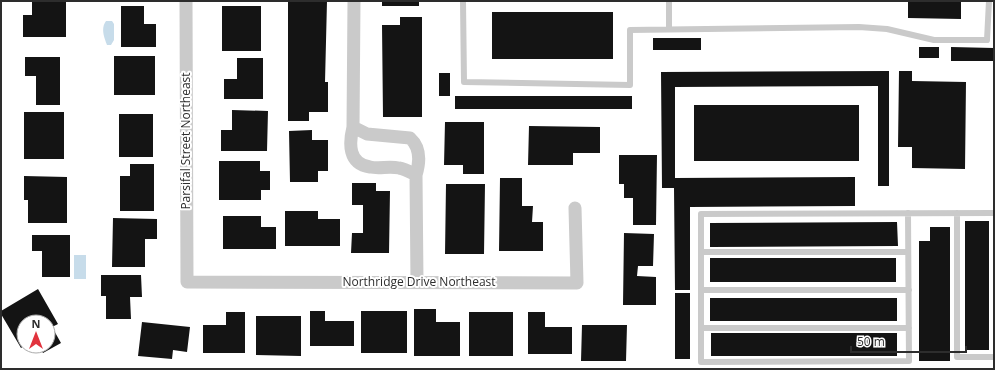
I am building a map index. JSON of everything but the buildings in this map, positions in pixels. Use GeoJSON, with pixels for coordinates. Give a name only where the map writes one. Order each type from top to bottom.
{"type":"FeatureCollection","features":[{"type":"Feature","properties":{"kind":"street","name":"Parsifal Street Northeast"},"geometry":{"type":"LineString","coordinates":[[186,1],[187,282]]}},
{"type":"Feature","properties":{"kind":"street"},"geometry":{"type":"LineString","coordinates":[[354,1],[353,127],[350,140],[350,151],[358,162],[368,167],[397,168],[416,175]]}},
{"type":"Feature","properties":{"kind":"street"},"geometry":{"type":"LineString","coordinates":[[353,127],[367,134],[376,136],[410,138],[417,144],[419,164],[416,175],[416,282]]}},
{"type":"Feature","properties":{"kind":"street","name":"Northridge Drive Northeast"},"geometry":{"type":"LineString","coordinates":[[187,282],[577,283],[575,208]]}},
{"type":"Feature","properties":{"kind":"lane"},"geometry":{"type":"LineString","coordinates":[[463,1],[464,82],[630,85],[630,30],[669,28],[859,27],[887,29],[934,40],[987,40],[989,1]]}},
{"type":"Feature","properties":{"kind":"lane"},"geometry":{"type":"LineString","coordinates":[[669,1],[669,28]]}},
{"type":"Feature","properties":{"kind":"lane"},"geometry":{"type":"LineString","coordinates":[[908,214],[909,362],[701,362],[701,214],[908,214],[994,214]]}},
{"type":"Feature","properties":{"kind":"lane"},"geometry":{"type":"LineString","coordinates":[[957,214],[957,357],[994,357]]}},
{"type":"Feature","properties":{"kind":"lane"},"geometry":{"type":"LineString","coordinates":[[701,252],[908,252]]}},
{"type":"Feature","properties":{"kind":"lane"},"geometry":{"type":"LineString","coordinates":[[701,290],[909,290]]}},
{"type":"Feature","properties":{"kind":"lane"},"geometry":{"type":"LineString","coordinates":[[701,328],[909,328]]}},
{"type":"Feature","properties":{"kind":"water"},"geometry":{"type":"Polygon","coordinates":[[[106,21],[112,21],[114,24],[114,40],[111,45],[107,45],[104,34],[103,27],[106,21]]]}},
{"type":"Feature","properties":{"kind":"water"},"geometry":{"type":"Polygon","coordinates":[[[74,255],[86,255],[86,279],[74,279],[74,255]]]}}]}
